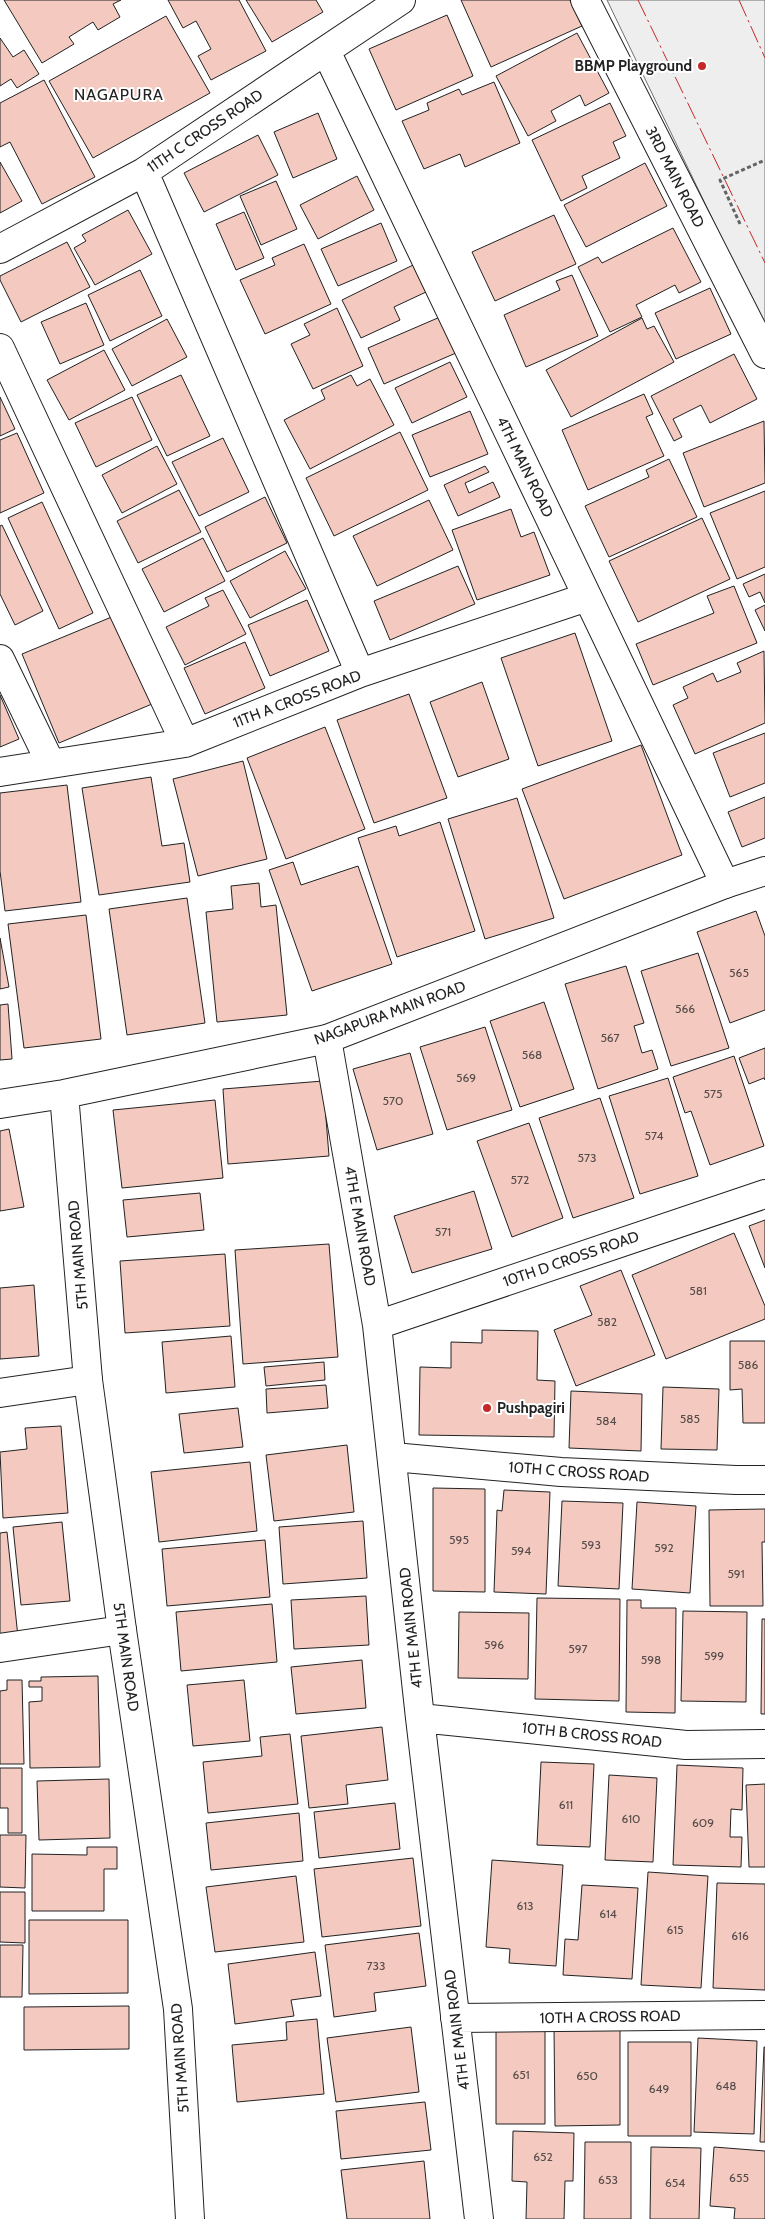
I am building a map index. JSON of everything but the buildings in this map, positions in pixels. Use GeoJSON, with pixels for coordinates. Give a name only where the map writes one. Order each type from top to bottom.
{"type":"FeatureCollection","features":[{"type":"Feature","properties":{"kind":"street","name":"11TH C CROSS ROAD"},"geometry":{"type":"LineString","coordinates":[[0,249],[144,172],[401,0]]}},
{"type":"Feature","properties":{"kind":"street","name":"3RD MAIN ROAD"},"geometry":{"type":"LineString","coordinates":[[585,0],[765,354]]}},
{"type":"Feature","properties":{"kind":"street","name":"4TH MAIN ROAD"},"geometry":{"type":"LineString","coordinates":[[326,51],[725,884]]}},
{"type":"Feature","properties":{"kind":"street"},"geometry":{"type":"LineString","coordinates":[[144,172],[360,674]]}},
{"type":"Feature","properties":{"kind":"street"},"geometry":{"type":"LineString","coordinates":[[0,348],[185,743]]}},
{"type":"Feature","properties":{"kind":"street","name":"11TH A CROSS ROAD"},"geometry":{"type":"LineString","coordinates":[[0,772],[185,743],[360,674],[587,597]]}},
{"type":"Feature","properties":{"kind":"street"},"geometry":{"type":"LineString","coordinates":[[0,659],[50,764]]}},
{"type":"Feature","properties":{"kind":"street","name":"NAGAPURA MAIN ROAD"},"geometry":{"type":"LineString","coordinates":[[0,1104],[64,1094],[327,1039],[725,884],[765,871]]}},
{"type":"Feature","properties":{"kind":"street","name":"4TH E MAIN ROAD"},"geometry":{"type":"LineString","coordinates":[[327,1039],[377,1324],[420,1718],[479,2219]]}},
{"type":"Feature","properties":{"kind":"street","name":"5TH MAIN ROAD"},"geometry":{"type":"LineString","coordinates":[[64,1094],[88,1380],[122,1630],[178,2009],[190,2219]]}},
{"type":"Feature","properties":{"kind":"street","name":"10TH D CROSS ROAD"},"geometry":{"type":"LineString","coordinates":[[377,1324],[765,1194]]}},
{"type":"Feature","properties":{"kind":"street"},"geometry":{"type":"LineString","coordinates":[[0,1393],[88,1380]]}},
{"type":"Feature","properties":{"kind":"street","name":"10TH C CROSS ROAD"},"geometry":{"type":"LineString","coordinates":[[393,1457],[561,1472],[765,1480]]}},
{"type":"Feature","properties":{"kind":"street"},"geometry":{"type":"LineString","coordinates":[[0,1648],[122,1630]]}},
{"type":"Feature","properties":{"kind":"street","name":"10TH B CROSS ROAD"},"geometry":{"type":"LineString","coordinates":[[420,1718],[686,1745],[765,1744]]}},
{"type":"Feature","properties":{"kind":"street","name":"10TH A CROSS ROAD"},"geometry":{"type":"LineString","coordinates":[[455,2018],[765,2015]]}},
{"type":"Feature","properties":{"kind":"path"},"geometry":{"type":"LineString","coordinates":[[741,225],[720,180],[765,160]]}},
{"type":"Feature","properties":{"kind":"shaded area","name":"BBMP Playground"},"geometry":{"type":"Polygon","coordinates":[[[607,0],[765,0],[765,328],[607,0]]]}},
{"type":"Feature","properties":{"kind":"power"},"geometry":{"type":"LineString","coordinates":[[638,0],[765,263]]}},
{"type":"Feature","properties":{"kind":"power"},"geometry":{"type":"LineString","coordinates":[[739,0],[765,58]]}},
{"type":"Feature","properties":{"kind":"place","name":"BBMP Playground"},"geometry":{"type":"Point","coordinates":[702,66]}},
{"type":"Feature","properties":{"kind":"place","name":"Pushpagiri"},"geometry":{"type":"Point","coordinates":[487,1408]}},
{"type":"Feature","properties":{"kind":"district","name":"NAGAPURA"},"geometry":{"type":"Point","coordinates":[119,94]}}]}
